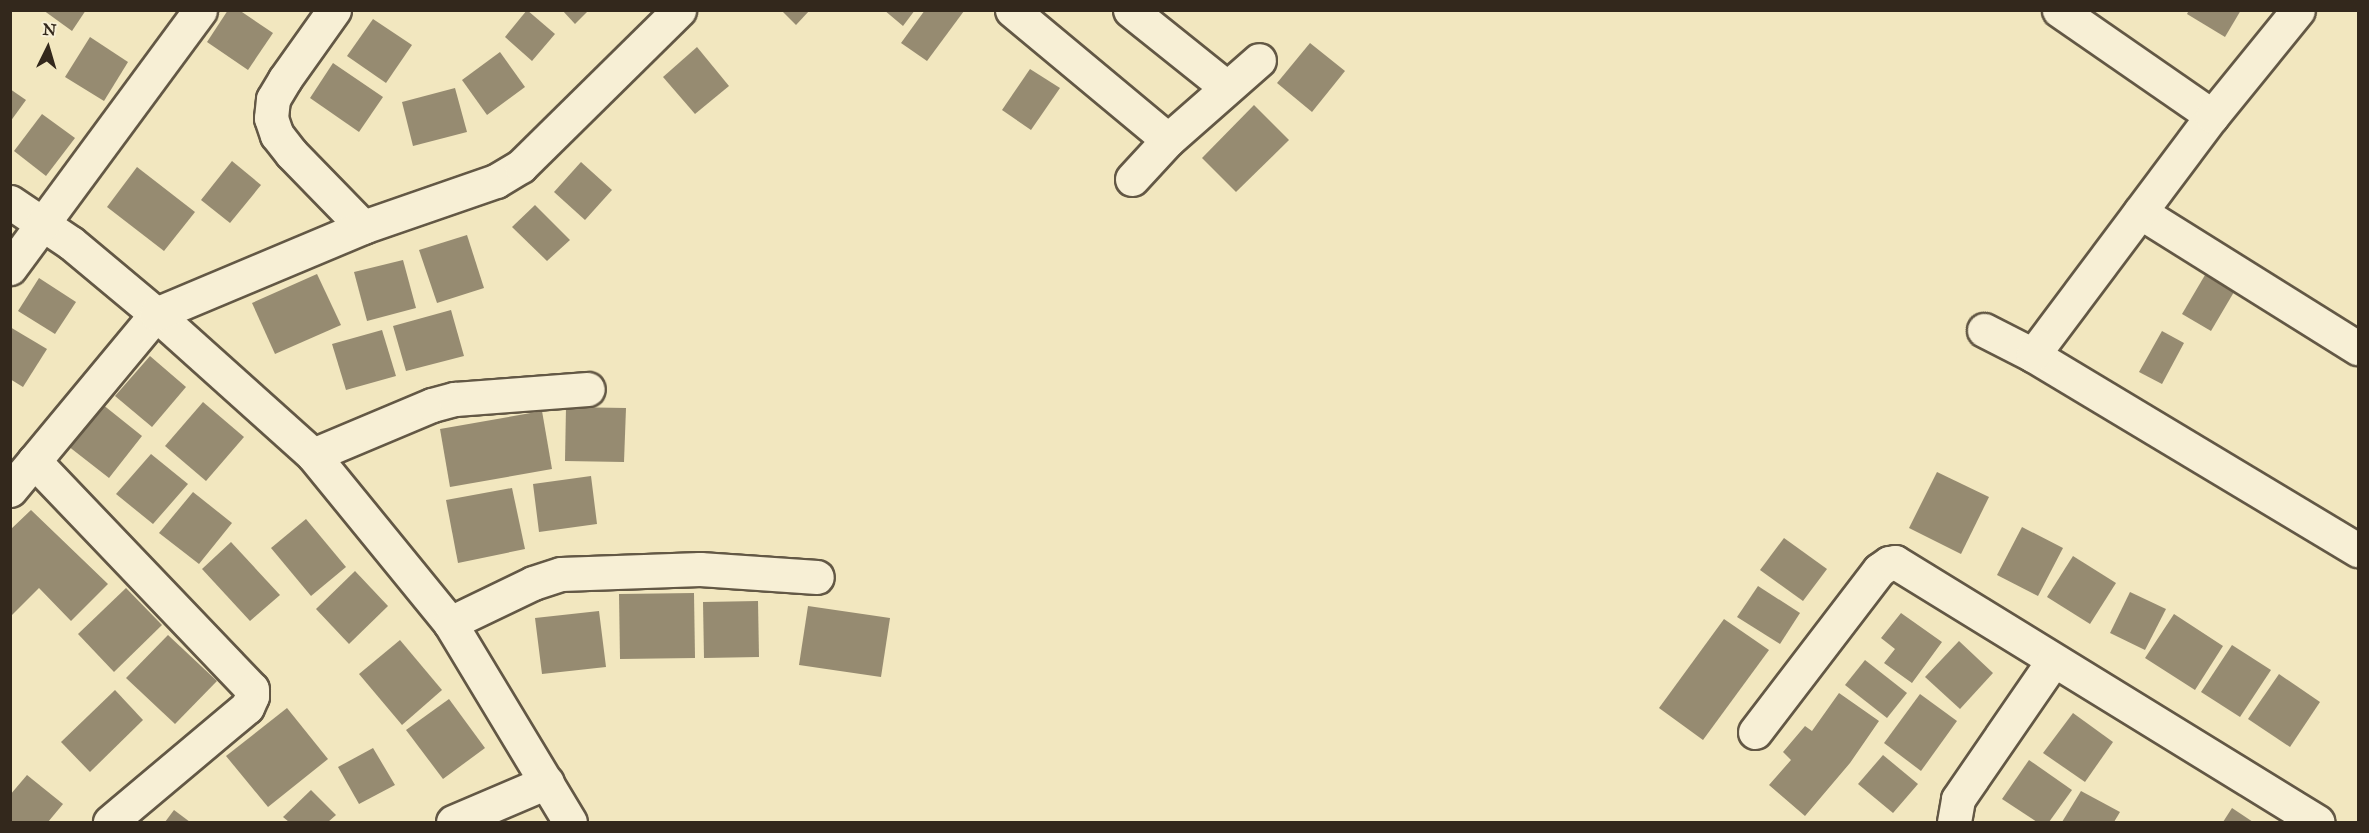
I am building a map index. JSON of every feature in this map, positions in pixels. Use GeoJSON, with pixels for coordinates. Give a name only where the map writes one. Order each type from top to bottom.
{"type":"FeatureCollection","features":[{"type":"Feature","properties":{"kind":"street"},"geometry":{"type":"LineString","coordinates":[[10,268],[200,10]]}},
{"type":"Feature","properties":{"kind":"street"},"geometry":{"type":"LineString","coordinates":[[334,10],[273,99],[270,118],[277,135],[291,153],[363,227]]}},
{"type":"Feature","properties":{"kind":"street"},"geometry":{"type":"LineString","coordinates":[[10,490],[156,314],[363,227],[496,181],[521,166],[679,10]]}},
{"type":"Feature","properties":{"kind":"street"},"geometry":{"type":"LineString","coordinates":[[1012,10],[1168,140]]}},
{"type":"Feature","properties":{"kind":"street"},"geometry":{"type":"LineString","coordinates":[[1130,10],[1226,87]]}},
{"type":"Feature","properties":{"kind":"street"},"geometry":{"type":"LineString","coordinates":[[2033,355],[2212,116],[2298,10]]}},
{"type":"Feature","properties":{"kind":"street"},"geometry":{"type":"LineString","coordinates":[[2066,13],[2212,116]]}},
{"type":"Feature","properties":{"kind":"street"},"geometry":{"type":"LineString","coordinates":[[1132,179],[1168,140],[1226,87],[1260,60]]}},
{"type":"Feature","properties":{"kind":"street"},"geometry":{"type":"LineString","coordinates":[[10,202],[71,243],[156,314],[313,455],[450,622],[570,822]]}},
{"type":"Feature","properties":{"kind":"street"},"geometry":{"type":"LineString","coordinates":[[2140,212],[2358,348]]}},
{"type":"Feature","properties":{"kind":"street"},"geometry":{"type":"LineString","coordinates":[[1984,330],[2033,355],[2358,550]]}},
{"type":"Feature","properties":{"kind":"street"},"geometry":{"type":"LineString","coordinates":[[313,455],[432,405],[455,399],[588,389]]}},
{"type":"Feature","properties":{"kind":"street"},"geometry":{"type":"LineString","coordinates":[[33,461],[252,689],[252,696],[247,707],[110,822]]}},
{"type":"Feature","properties":{"kind":"street"},"geometry":{"type":"LineString","coordinates":[[1755,732],[1879,570],[1889,562],[1895,562],[1907,567],[2053,661],[2317,822]]}},
{"type":"Feature","properties":{"kind":"street"},"geometry":{"type":"LineString","coordinates":[[450,622],[533,583],[561,574],[700,569],[817,577]]}},
{"type":"Feature","properties":{"kind":"street"},"geometry":{"type":"LineString","coordinates":[[1954,822],[1958,799],[2053,661]]}},
{"type":"Feature","properties":{"kind":"street"},"geometry":{"type":"LineString","coordinates":[[453,822],[547,782]]}},
{"type":"Feature","properties":{"kind":"building"},"geometry":{"type":"Polygon","coordinates":[[[43,10],[86,10],[72,31],[43,10]]]}},
{"type":"Feature","properties":{"kind":"building"},"geometry":{"type":"Polygon","coordinates":[[[228,10],[239,10],[273,33],[248,70],[207,42],[228,10]]]}},
{"type":"Feature","properties":{"kind":"building"},"geometry":{"type":"Polygon","coordinates":[[[527,10],[555,34],[532,61],[505,37],[527,10]]]}},
{"type":"Feature","properties":{"kind":"building"},"geometry":{"type":"Polygon","coordinates":[[[562,10],[589,10],[575,24],[562,10]]]}},
{"type":"Feature","properties":{"kind":"building"},"geometry":{"type":"Polygon","coordinates":[[[781,10],[810,10],[796,25],[781,10]]]}},
{"type":"Feature","properties":{"kind":"building"},"geometry":{"type":"Polygon","coordinates":[[[884,10],[915,10],[903,26],[884,10]]]}},
{"type":"Feature","properties":{"kind":"building"},"geometry":{"type":"Polygon","coordinates":[[[925,10],[964,11],[927,61],[901,43],[925,10]]]}},
{"type":"Feature","properties":{"kind":"building"},"geometry":{"type":"Polygon","coordinates":[[[2189,10],[2241,10],[2225,37],[2187,14],[2189,10]]]}},
{"type":"Feature","properties":{"kind":"building"},"geometry":{"type":"Polygon","coordinates":[[[373,19],[412,45],[386,83],[347,56],[373,19]]]}},
{"type":"Feature","properties":{"kind":"building"},"geometry":{"type":"Polygon","coordinates":[[[90,37],[128,62],[104,101],[65,77],[90,37]]]}},
{"type":"Feature","properties":{"kind":"building"},"geometry":{"type":"Polygon","coordinates":[[[1310,43],[1345,71],[1312,112],[1277,83],[1310,43]]]}},
{"type":"Feature","properties":{"kind":"building"},"geometry":{"type":"Polygon","coordinates":[[[697,47],[729,86],[695,114],[663,77],[697,47]]]}},
{"type":"Feature","properties":{"kind":"building"},"geometry":{"type":"Polygon","coordinates":[[[500,52],[525,87],[487,115],[462,80],[500,52]]]}},
{"type":"Feature","properties":{"kind":"building"},"geometry":{"type":"Polygon","coordinates":[[[333,63],[383,97],[359,132],[310,98],[333,63]]]}},
{"type":"Feature","properties":{"kind":"building"},"geometry":{"type":"Polygon","coordinates":[[[1030,69],[1060,88],[1031,130],[1002,110],[1030,69]]]}},
{"type":"Feature","properties":{"kind":"building"},"geometry":{"type":"Polygon","coordinates":[[[455,88],[467,132],[413,146],[402,102],[455,88]]]}},
{"type":"Feature","properties":{"kind":"building"},"geometry":{"type":"Polygon","coordinates":[[[10,89],[26,100],[10,122],[10,89]]]}},
{"type":"Feature","properties":{"kind":"building"},"geometry":{"type":"Polygon","coordinates":[[[1254,105],[1289,140],[1236,192],[1202,158],[1254,105]]]}},
{"type":"Feature","properties":{"kind":"building"},"geometry":{"type":"Polygon","coordinates":[[[42,114],[75,138],[46,176],[14,151],[42,114]]]}},
{"type":"Feature","properties":{"kind":"building"},"geometry":{"type":"Polygon","coordinates":[[[232,161],[261,185],[230,223],[201,200],[232,161]]]}},
{"type":"Feature","properties":{"kind":"building"},"geometry":{"type":"Polygon","coordinates":[[[581,162],[612,190],[585,220],[554,192],[581,162]]]}},
{"type":"Feature","properties":{"kind":"building"},"geometry":{"type":"Polygon","coordinates":[[[137,167],[195,212],[164,251],[107,207],[137,167]]]}},
{"type":"Feature","properties":{"kind":"building"},"geometry":{"type":"Polygon","coordinates":[[[535,205],[570,240],[547,261],[512,227],[535,205]]]}},
{"type":"Feature","properties":{"kind":"building"},"geometry":{"type":"Polygon","coordinates":[[[467,235],[484,288],[437,303],[419,250],[467,235]]]}},
{"type":"Feature","properties":{"kind":"building"},"geometry":{"type":"Polygon","coordinates":[[[403,260],[416,308],[367,321],[354,272],[403,260]]]}},
{"type":"Feature","properties":{"kind":"building"},"geometry":{"type":"Polygon","coordinates":[[[317,274],[341,325],[275,354],[252,303],[317,274]]]}},
{"type":"Feature","properties":{"kind":"building"},"geometry":{"type":"Polygon","coordinates":[[[2205,275],[2234,292],[2211,331],[2182,314],[2205,275]]]}},
{"type":"Feature","properties":{"kind":"building"},"geometry":{"type":"Polygon","coordinates":[[[39,278],[76,302],[55,334],[18,311],[39,278]]]}},
{"type":"Feature","properties":{"kind":"building"},"geometry":{"type":"Polygon","coordinates":[[[451,310],[464,356],[406,371],[393,326],[451,310]]]}},
{"type":"Feature","properties":{"kind":"building"},"geometry":{"type":"Polygon","coordinates":[[[10,327],[47,349],[23,387],[10,379],[10,327]]]}},
{"type":"Feature","properties":{"kind":"building"},"geometry":{"type":"Polygon","coordinates":[[[382,330],[396,376],[346,390],[332,344],[382,330]]]}},
{"type":"Feature","properties":{"kind":"building"},"geometry":{"type":"Polygon","coordinates":[[[2162,331],[2184,343],[2162,384],[2139,372],[2162,331]]]}},
{"type":"Feature","properties":{"kind":"building"},"geometry":{"type":"Polygon","coordinates":[[[150,356],[186,387],[152,427],[115,396],[150,356]]]}},
{"type":"Feature","properties":{"kind":"building"},"geometry":{"type":"Polygon","coordinates":[[[203,402],[244,437],[206,481],[165,446],[203,402]]]}},
{"type":"Feature","properties":{"kind":"building"},"geometry":{"type":"Polygon","coordinates":[[[102,404],[142,436],[109,478],[68,446],[102,404]]]}},
{"type":"Feature","properties":{"kind":"building"},"geometry":{"type":"Polygon","coordinates":[[[566,407],[626,408],[624,462],[565,461],[566,407]]]}},
{"type":"Feature","properties":{"kind":"building"},"geometry":{"type":"Polygon","coordinates":[[[542,411],[552,469],[450,487],[440,429],[542,411]]]}},
{"type":"Feature","properties":{"kind":"building"},"geometry":{"type":"Polygon","coordinates":[[[151,454],[188,484],[153,524],[116,494],[151,454]]]}},
{"type":"Feature","properties":{"kind":"building"},"geometry":{"type":"Polygon","coordinates":[[[1937,472],[1989,497],[1961,554],[1909,528],[1937,472]]]}},
{"type":"Feature","properties":{"kind":"building"},"geometry":{"type":"Polygon","coordinates":[[[591,476],[597,524],[539,532],[533,484],[591,476]]]}},
{"type":"Feature","properties":{"kind":"building"},"geometry":{"type":"Polygon","coordinates":[[[512,488],[525,549],[458,563],[446,500],[512,488]]]}},
{"type":"Feature","properties":{"kind":"building"},"geometry":{"type":"Polygon","coordinates":[[[193,492],[232,523],[199,564],[159,533],[193,492]]]}},
{"type":"Feature","properties":{"kind":"building"},"geometry":{"type":"Polygon","coordinates":[[[31,510],[108,584],[71,621],[39,588],[10,617],[10,530],[31,510]]]}},
{"type":"Feature","properties":{"kind":"building"},"geometry":{"type":"Polygon","coordinates":[[[306,519],[346,567],[311,596],[271,548],[306,519]]]}},
{"type":"Feature","properties":{"kind":"building"},"geometry":{"type":"Polygon","coordinates":[[[2022,527],[2063,548],[2038,596],[1997,575],[2022,527]]]}},
{"type":"Feature","properties":{"kind":"building"},"geometry":{"type":"Polygon","coordinates":[[[1784,538],[1827,569],[1803,601],[1760,570],[1784,538]]]}},
{"type":"Feature","properties":{"kind":"building"},"geometry":{"type":"Polygon","coordinates":[[[231,542],[280,595],[250,621],[202,569],[231,542]]]}},
{"type":"Feature","properties":{"kind":"building"},"geometry":{"type":"Polygon","coordinates":[[[2073,556],[2116,583],[2090,624],[2047,597],[2073,556]]]}},
{"type":"Feature","properties":{"kind":"building"},"geometry":{"type":"Polygon","coordinates":[[[355,571],[388,606],[349,644],[316,609],[355,571]]]}},
{"type":"Feature","properties":{"kind":"building"},"geometry":{"type":"Polygon","coordinates":[[[1758,586],[1800,613],[1780,644],[1737,617],[1758,586]]]}},
{"type":"Feature","properties":{"kind":"building"},"geometry":{"type":"Polygon","coordinates":[[[126,588],[162,625],[114,672],[78,634],[126,588]]]}},
{"type":"Feature","properties":{"kind":"building"},"geometry":{"type":"Polygon","coordinates":[[[2130,592],[2166,609],[2145,650],[2110,633],[2130,592]]]}},
{"type":"Feature","properties":{"kind":"building"},"geometry":{"type":"Polygon","coordinates":[[[694,593],[695,658],[620,659],[619,594],[694,593]]]}},
{"type":"Feature","properties":{"kind":"building"},"geometry":{"type":"Polygon","coordinates":[[[758,601],[759,657],[704,658],[703,602],[758,601]]]}},
{"type":"Feature","properties":{"kind":"building"},"geometry":{"type":"Polygon","coordinates":[[[808,606],[890,618],[881,677],[799,665],[808,606]]]}},
{"type":"Feature","properties":{"kind":"building"},"geometry":{"type":"Polygon","coordinates":[[[599,611],[606,667],[542,674],[535,618],[599,611]]]}},
{"type":"Feature","properties":{"kind":"building"},"geometry":{"type":"Polygon","coordinates":[[[1901,613],[1942,642],[1912,683],[1884,663],[1895,649],[1881,638],[1901,613]]]}},
{"type":"Feature","properties":{"kind":"building"},"geometry":{"type":"Polygon","coordinates":[[[2174,614],[2223,646],[2195,690],[2145,658],[2174,614]]]}},
{"type":"Feature","properties":{"kind":"building"},"geometry":{"type":"Polygon","coordinates":[[[1724,619],[1769,650],[1703,740],[1659,708],[1724,619]]]}},
{"type":"Feature","properties":{"kind":"building"},"geometry":{"type":"Polygon","coordinates":[[[168,635],[217,681],[175,724],[126,678],[168,635]]]}},
{"type":"Feature","properties":{"kind":"building"},"geometry":{"type":"Polygon","coordinates":[[[400,640],[442,690],[402,725],[359,674],[400,640]]]}},
{"type":"Feature","properties":{"kind":"building"},"geometry":{"type":"Polygon","coordinates":[[[1959,641],[1993,673],[1960,709],[1925,677],[1959,641]]]}},
{"type":"Feature","properties":{"kind":"building"},"geometry":{"type":"Polygon","coordinates":[[[2232,645],[2271,670],[2240,717],[2201,692],[2232,645]]]}},
{"type":"Feature","properties":{"kind":"building"},"geometry":{"type":"Polygon","coordinates":[[[1865,660],[1907,693],[1887,718],[1845,685],[1865,660]]]}},
{"type":"Feature","properties":{"kind":"building"},"geometry":{"type":"Polygon","coordinates":[[[2279,674],[2320,702],[2290,747],[2248,719],[2279,674]]]}},
{"type":"Feature","properties":{"kind":"building"},"geometry":{"type":"Polygon","coordinates":[[[115,690],[143,720],[90,772],[61,742],[115,690]]]}},
{"type":"Feature","properties":{"kind":"building"},"geometry":{"type":"Polygon","coordinates":[[[1839,693],[1879,721],[1850,763],[1805,816],[1769,785],[1791,760],[1783,752],[1805,726],[1812,731],[1839,693]]]}},
{"type":"Feature","properties":{"kind":"building"},"geometry":{"type":"Polygon","coordinates":[[[1920,694],[1957,721],[1921,771],[1884,743],[1920,694]]]}},
{"type":"Feature","properties":{"kind":"building"},"geometry":{"type":"Polygon","coordinates":[[[449,699],[485,748],[443,779],[406,730],[449,699]]]}},
{"type":"Feature","properties":{"kind":"building"},"geometry":{"type":"Polygon","coordinates":[[[287,708],[328,759],[268,807],[226,756],[287,708]]]}},
{"type":"Feature","properties":{"kind":"building"},"geometry":{"type":"Polygon","coordinates":[[[2073,713],[2113,742],[2085,782],[2043,753],[2073,713]]]}},
{"type":"Feature","properties":{"kind":"building"},"geometry":{"type":"Polygon","coordinates":[[[373,748],[395,785],[359,804],[338,767],[373,748]]]}},
{"type":"Feature","properties":{"kind":"building"},"geometry":{"type":"Polygon","coordinates":[[[1883,755],[1918,784],[1893,813],[1858,784],[1883,755]]]}},
{"type":"Feature","properties":{"kind":"building"},"geometry":{"type":"Polygon","coordinates":[[[2029,760],[2072,790],[2049,822],[2037,822],[2002,799],[2029,760]]]}},
{"type":"Feature","properties":{"kind":"building"},"geometry":{"type":"Polygon","coordinates":[[[27,775],[63,804],[48,822],[10,822],[10,795],[27,775]]]}},
{"type":"Feature","properties":{"kind":"building"},"geometry":{"type":"Polygon","coordinates":[[[311,790],[336,815],[328,822],[289,822],[283,817],[311,790]]]}},
{"type":"Feature","properties":{"kind":"building"},"geometry":{"type":"Polygon","coordinates":[[[2081,791],[2120,812],[2114,822],[2062,822],[2081,791]]]}},
{"type":"Feature","properties":{"kind":"building"},"geometry":{"type":"Polygon","coordinates":[[[2232,808],[2253,822],[2223,822],[2232,808]]]}},
{"type":"Feature","properties":{"kind":"building"},"geometry":{"type":"Polygon","coordinates":[[[174,810],[190,822],[165,822],[174,810]]]}}]}
